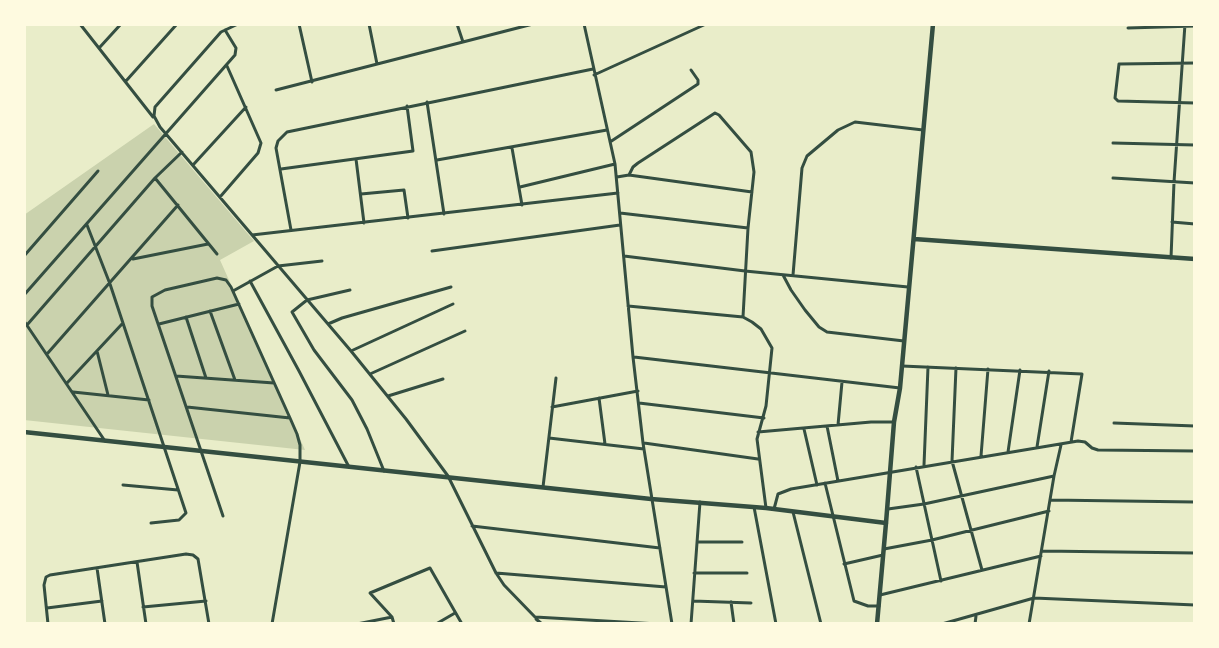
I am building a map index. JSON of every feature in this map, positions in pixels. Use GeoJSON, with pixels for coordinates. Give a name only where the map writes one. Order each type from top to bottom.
{"type":"FeatureCollection","features":[{"type":"Feature","properties":{"kind":"main road"},"geometry":{"type":"LineString","coordinates":[[877,624],[894,422],[900,388],[933,24]]}},
{"type":"Feature","properties":{"kind":"main road"},"geometry":{"type":"LineString","coordinates":[[914,239],[1195,260]]}},
{"type":"Feature","properties":{"kind":"main road"},"geometry":{"type":"LineString","coordinates":[[24,432],[543,488],[766,508],[886,523]]}},
{"type":"Feature","properties":{"kind":"street"},"geometry":{"type":"LineString","coordinates":[[80,24],[166,134],[388,396],[448,476],[504,585],[542,624]]}},
{"type":"Feature","properties":{"kind":"street"},"geometry":{"type":"LineString","coordinates":[[99,47],[121,24]]}},
{"type":"Feature","properties":{"kind":"street"},"geometry":{"type":"LineString","coordinates":[[126,81],[177,24]]}},
{"type":"Feature","properties":{"kind":"street"},"geometry":{"type":"LineString","coordinates":[[155,120],[155,107],[225,30],[238,24]]}},
{"type":"Feature","properties":{"kind":"street"},"geometry":{"type":"LineString","coordinates":[[299,24],[312,82]]}},
{"type":"Feature","properties":{"kind":"street"},"geometry":{"type":"LineString","coordinates":[[369,24],[377,64]]}},
{"type":"Feature","properties":{"kind":"street"},"geometry":{"type":"LineString","coordinates":[[457,24],[463,42]]}},
{"type":"Feature","properties":{"kind":"street"},"geometry":{"type":"LineString","coordinates":[[276,90],[533,24]]}},
{"type":"Feature","properties":{"kind":"street"},"geometry":{"type":"LineString","coordinates":[[585,24],[617,177],[643,443],[672,624]]}},
{"type":"Feature","properties":{"kind":"street"},"geometry":{"type":"LineString","coordinates":[[594,75],[706,24]]}},
{"type":"Feature","properties":{"kind":"street"},"geometry":{"type":"LineString","coordinates":[[1171,258],[1185,25]]}},
{"type":"Feature","properties":{"kind":"street"},"geometry":{"type":"LineString","coordinates":[[1128,28],[1195,26]]}},
{"type":"Feature","properties":{"kind":"street"},"geometry":{"type":"LineString","coordinates":[[24,295],[227,66],[236,52],[225,30]]}},
{"type":"Feature","properties":{"kind":"street"},"geometry":{"type":"LineString","coordinates":[[1195,63],[1119,64],[1115,98],[1118,101],[1195,103]]}},
{"type":"Feature","properties":{"kind":"street"},"geometry":{"type":"LineString","coordinates":[[220,197],[260,148],[260,139],[227,66]]}},
{"type":"Feature","properties":{"kind":"street"},"geometry":{"type":"LineString","coordinates":[[291,230],[276,148],[278,141],[287,132],[593,69]]}},
{"type":"Feature","properties":{"kind":"street"},"geometry":{"type":"LineString","coordinates":[[610,142],[698,84],[691,70]]}},
{"type":"Feature","properties":{"kind":"street"},"geometry":{"type":"LineString","coordinates":[[427,102],[444,214]]}},
{"type":"Feature","properties":{"kind":"street"},"geometry":{"type":"LineString","coordinates":[[281,169],[413,151],[407,106]]}},
{"type":"Feature","properties":{"kind":"street"},"geometry":{"type":"LineString","coordinates":[[193,165],[246,107]]}},
{"type":"Feature","properties":{"kind":"street"},"geometry":{"type":"LineString","coordinates":[[628,175],[638,162],[714,113],[719,115],[751,152],[754,172],[743,317]]}},
{"type":"Feature","properties":{"kind":"street"},"geometry":{"type":"LineString","coordinates":[[792,275],[802,168],[807,156],[838,130],[855,122],[923,130]]}},
{"type":"Feature","properties":{"kind":"street"},"geometry":{"type":"LineString","coordinates":[[437,160],[607,130]]}},
{"type":"Feature","properties":{"kind":"street"},"geometry":{"type":"LineString","coordinates":[[1113,143],[1195,145]]}},
{"type":"Feature","properties":{"kind":"street"},"geometry":{"type":"LineString","coordinates":[[512,148],[522,205]]}},
{"type":"Feature","properties":{"kind":"street"},"geometry":{"type":"LineString","coordinates":[[27,325],[155,178],[182,152]]}},
{"type":"Feature","properties":{"kind":"street"},"geometry":{"type":"LineString","coordinates":[[356,159],[364,223]]}},
{"type":"Feature","properties":{"kind":"street"},"geometry":{"type":"LineString","coordinates":[[520,187],[615,164]]}},
{"type":"Feature","properties":{"kind":"street"},"geometry":{"type":"LineString","coordinates":[[24,256],[98,171]]}},
{"type":"Feature","properties":{"kind":"street"},"geometry":{"type":"LineString","coordinates":[[617,177],[628,175],[752,192]]}},
{"type":"Feature","properties":{"kind":"street"},"geometry":{"type":"LineString","coordinates":[[155,178],[217,254]]}},
{"type":"Feature","properties":{"kind":"street"},"geometry":{"type":"LineString","coordinates":[[1113,178],[1195,183]]}},
{"type":"Feature","properties":{"kind":"street"},"geometry":{"type":"LineString","coordinates":[[361,194],[401,189],[405,193],[408,218]]}},
{"type":"Feature","properties":{"kind":"street"},"geometry":{"type":"LineString","coordinates":[[252,235],[618,193]]}},
{"type":"Feature","properties":{"kind":"street"},"geometry":{"type":"LineString","coordinates":[[47,354],[178,205]]}},
{"type":"Feature","properties":{"kind":"street"},"geometry":{"type":"LineString","coordinates":[[620,213],[748,228]]}},
{"type":"Feature","properties":{"kind":"street"},"geometry":{"type":"LineString","coordinates":[[1172,222],[1195,224]]}},
{"type":"Feature","properties":{"kind":"street"},"geometry":{"type":"LineString","coordinates":[[87,225],[110,284],[186,513],[176,520],[151,523]]}},
{"type":"Feature","properties":{"kind":"street"},"geometry":{"type":"LineString","coordinates":[[432,250],[621,225]]}},
{"type":"Feature","properties":{"kind":"street"},"geometry":{"type":"LineString","coordinates":[[131,259],[209,244]]}},
{"type":"Feature","properties":{"kind":"street"},"geometry":{"type":"LineString","coordinates":[[624,256],[908,287]]}},
{"type":"Feature","properties":{"kind":"street"},"geometry":{"type":"LineString","coordinates":[[232,291],[278,266],[322,261]]}},
{"type":"Feature","properties":{"kind":"street"},"geometry":{"type":"LineString","coordinates":[[783,274],[790,290],[805,310],[819,327],[827,332],[904,341]]}},
{"type":"Feature","properties":{"kind":"street"},"geometry":{"type":"LineString","coordinates":[[223,516],[151,301],[152,297],[160,292],[223,278],[239,304],[300,445],[300,462],[272,624]]}},
{"type":"Feature","properties":{"kind":"street"},"geometry":{"type":"LineString","coordinates":[[250,281],[349,467]]}},
{"type":"Feature","properties":{"kind":"street"},"geometry":{"type":"LineString","coordinates":[[328,324],[451,287]]}},
{"type":"Feature","properties":{"kind":"street"},"geometry":{"type":"LineString","coordinates":[[350,290],[307,300],[294,309],[292,315],[314,350],[352,399],[384,471]]}},
{"type":"Feature","properties":{"kind":"street"},"geometry":{"type":"LineString","coordinates":[[158,324],[239,304]]}},
{"type":"Feature","properties":{"kind":"street"},"geometry":{"type":"LineString","coordinates":[[351,351],[453,304]]}},
{"type":"Feature","properties":{"kind":"street"},"geometry":{"type":"LineString","coordinates":[[628,306],[743,317],[761,329],[771,343],[771,372],[764,418],[757,432],[758,459],[766,508]]}},
{"type":"Feature","properties":{"kind":"street"},"geometry":{"type":"LineString","coordinates":[[210,311],[235,380]]}},
{"type":"Feature","properties":{"kind":"street"},"geometry":{"type":"LineString","coordinates":[[186,317],[206,378]]}},
{"type":"Feature","properties":{"kind":"street"},"geometry":{"type":"LineString","coordinates":[[24,321],[105,441]]}},
{"type":"Feature","properties":{"kind":"street"},"geometry":{"type":"LineString","coordinates":[[67,383],[122,324]]}},
{"type":"Feature","properties":{"kind":"street"},"geometry":{"type":"LineString","coordinates":[[370,374],[465,332]]}},
{"type":"Feature","properties":{"kind":"street"},"geometry":{"type":"LineString","coordinates":[[97,351],[108,395]]}},
{"type":"Feature","properties":{"kind":"street"},"geometry":{"type":"LineString","coordinates":[[633,357],[900,388]]}},
{"type":"Feature","properties":{"kind":"street"},"geometry":{"type":"LineString","coordinates":[[902,366],[1082,374],[1071,442]]}},
{"type":"Feature","properties":{"kind":"street"},"geometry":{"type":"LineString","coordinates":[[924,465],[928,367]]}},
{"type":"Feature","properties":{"kind":"street"},"geometry":{"type":"LineString","coordinates":[[956,368],[952,461],[982,570]]}},
{"type":"Feature","properties":{"kind":"street"},"geometry":{"type":"LineString","coordinates":[[981,456],[988,369]]}},
{"type":"Feature","properties":{"kind":"street"},"geometry":{"type":"LineString","coordinates":[[1008,452],[1020,370]]}},
{"type":"Feature","properties":{"kind":"street"},"geometry":{"type":"LineString","coordinates":[[1037,447],[1049,371]]}},
{"type":"Feature","properties":{"kind":"street"},"geometry":{"type":"LineString","coordinates":[[176,376],[274,383]]}},
{"type":"Feature","properties":{"kind":"street"},"geometry":{"type":"LineString","coordinates":[[543,488],[556,378]]}},
{"type":"Feature","properties":{"kind":"street"},"geometry":{"type":"LineString","coordinates":[[388,396],[443,379]]}},
{"type":"Feature","properties":{"kind":"street"},"geometry":{"type":"LineString","coordinates":[[838,424],[842,381]]}},
{"type":"Feature","properties":{"kind":"street"},"geometry":{"type":"LineString","coordinates":[[552,407],[638,391]]}},
{"type":"Feature","properties":{"kind":"street"},"geometry":{"type":"LineString","coordinates":[[73,392],[149,399]]}},
{"type":"Feature","properties":{"kind":"street"},"geometry":{"type":"LineString","coordinates":[[599,398],[605,445]]}},
{"type":"Feature","properties":{"kind":"street"},"geometry":{"type":"LineString","coordinates":[[639,403],[764,418]]}},
{"type":"Feature","properties":{"kind":"street"},"geometry":{"type":"LineString","coordinates":[[187,407],[290,418]]}},
{"type":"Feature","properties":{"kind":"street"},"geometry":{"type":"LineString","coordinates":[[757,432],[838,424],[894,422]]}},
{"type":"Feature","properties":{"kind":"street"},"geometry":{"type":"LineString","coordinates":[[1114,423],[1195,426]]}},
{"type":"Feature","properties":{"kind":"street"},"geometry":{"type":"LineString","coordinates":[[827,426],[838,481]]}},
{"type":"Feature","properties":{"kind":"street"},"geometry":{"type":"LineString","coordinates":[[804,429],[817,485]]}},
{"type":"Feature","properties":{"kind":"street"},"geometry":{"type":"LineString","coordinates":[[549,438],[644,449]]}},
{"type":"Feature","properties":{"kind":"street"},"geometry":{"type":"LineString","coordinates":[[774,509],[776,497],[780,492],[924,465],[1071,442],[1083,441],[1098,450],[1195,451]]}},
{"type":"Feature","properties":{"kind":"street"},"geometry":{"type":"LineString","coordinates":[[643,443],[758,459]]}},
{"type":"Feature","properties":{"kind":"street"},"geometry":{"type":"LineString","coordinates":[[1029,624],[1061,445]]}},
{"type":"Feature","properties":{"kind":"street"},"geometry":{"type":"LineString","coordinates":[[916,467],[941,581]]}},
{"type":"Feature","properties":{"kind":"street"},"geometry":{"type":"LineString","coordinates":[[888,509],[924,504],[1054,476]]}},
{"type":"Feature","properties":{"kind":"street"},"geometry":{"type":"LineString","coordinates":[[825,483],[854,601],[868,606],[879,606]]}},
{"type":"Feature","properties":{"kind":"street"},"geometry":{"type":"LineString","coordinates":[[123,485],[178,490]]}},
{"type":"Feature","properties":{"kind":"street"},"geometry":{"type":"LineString","coordinates":[[1050,500],[1195,502]]}},
{"type":"Feature","properties":{"kind":"street"},"geometry":{"type":"LineString","coordinates":[[691,624],[700,502]]}},
{"type":"Feature","properties":{"kind":"street"},"geometry":{"type":"LineString","coordinates":[[754,507],[776,624]]}},
{"type":"Feature","properties":{"kind":"street"},"geometry":{"type":"LineString","coordinates":[[884,549],[973,531],[1049,511]]}},
{"type":"Feature","properties":{"kind":"street"},"geometry":{"type":"LineString","coordinates":[[793,512],[821,624]]}},
{"type":"Feature","properties":{"kind":"street"},"geometry":{"type":"LineString","coordinates":[[472,526],[660,549]]}},
{"type":"Feature","properties":{"kind":"street"},"geometry":{"type":"LineString","coordinates":[[698,542],[742,542]]}},
{"type":"Feature","properties":{"kind":"street"},"geometry":{"type":"LineString","coordinates":[[880,595],[1041,554],[1195,553]]}},
{"type":"Feature","properties":{"kind":"street"},"geometry":{"type":"LineString","coordinates":[[48,624],[44,585],[46,577],[193,555],[198,559],[209,624]]}},
{"type":"Feature","properties":{"kind":"street"},"geometry":{"type":"LineString","coordinates":[[844,564],[883,555]]}},
{"type":"Feature","properties":{"kind":"street"},"geometry":{"type":"LineString","coordinates":[[137,562],[146,624]]}},
{"type":"Feature","properties":{"kind":"street"},"geometry":{"type":"LineString","coordinates":[[97,568],[105,624]]}},
{"type":"Feature","properties":{"kind":"street"},"geometry":{"type":"LineString","coordinates":[[394,624],[392,617],[372,597],[371,592],[430,568],[462,624]]}},
{"type":"Feature","properties":{"kind":"street"},"geometry":{"type":"LineString","coordinates":[[496,573],[666,587]]}},
{"type":"Feature","properties":{"kind":"street"},"geometry":{"type":"LineString","coordinates":[[694,573],[747,573]]}},
{"type":"Feature","properties":{"kind":"street"},"geometry":{"type":"LineString","coordinates":[[942,624],[1035,598],[1195,605]]}},
{"type":"Feature","properties":{"kind":"street"},"geometry":{"type":"LineString","coordinates":[[143,607],[206,601]]}},
{"type":"Feature","properties":{"kind":"street"},"geometry":{"type":"LineString","coordinates":[[693,601],[751,603]]}},
{"type":"Feature","properties":{"kind":"street"},"geometry":{"type":"LineString","coordinates":[[47,608],[102,602]]}},
{"type":"Feature","properties":{"kind":"street"},"geometry":{"type":"LineString","coordinates":[[730,602],[734,624]]}},
{"type":"Feature","properties":{"kind":"street"},"geometry":{"type":"LineString","coordinates":[[436,624],[456,612]]}},
{"type":"Feature","properties":{"kind":"street"},"geometry":{"type":"LineString","coordinates":[[975,624],[976,616]]}},
{"type":"Feature","properties":{"kind":"street"},"geometry":{"type":"LineString","coordinates":[[357,624],[392,617]]}},
{"type":"Feature","properties":{"kind":"street"},"geometry":{"type":"LineString","coordinates":[[535,617],[658,624]]}},
{"type":"Feature","properties":{"kind":"green space"},"geometry":{"type":"Polygon","coordinates":[[[154,124],[254,241],[220,260],[305,450],[24,420],[24,215],[154,124]]]}}]}
